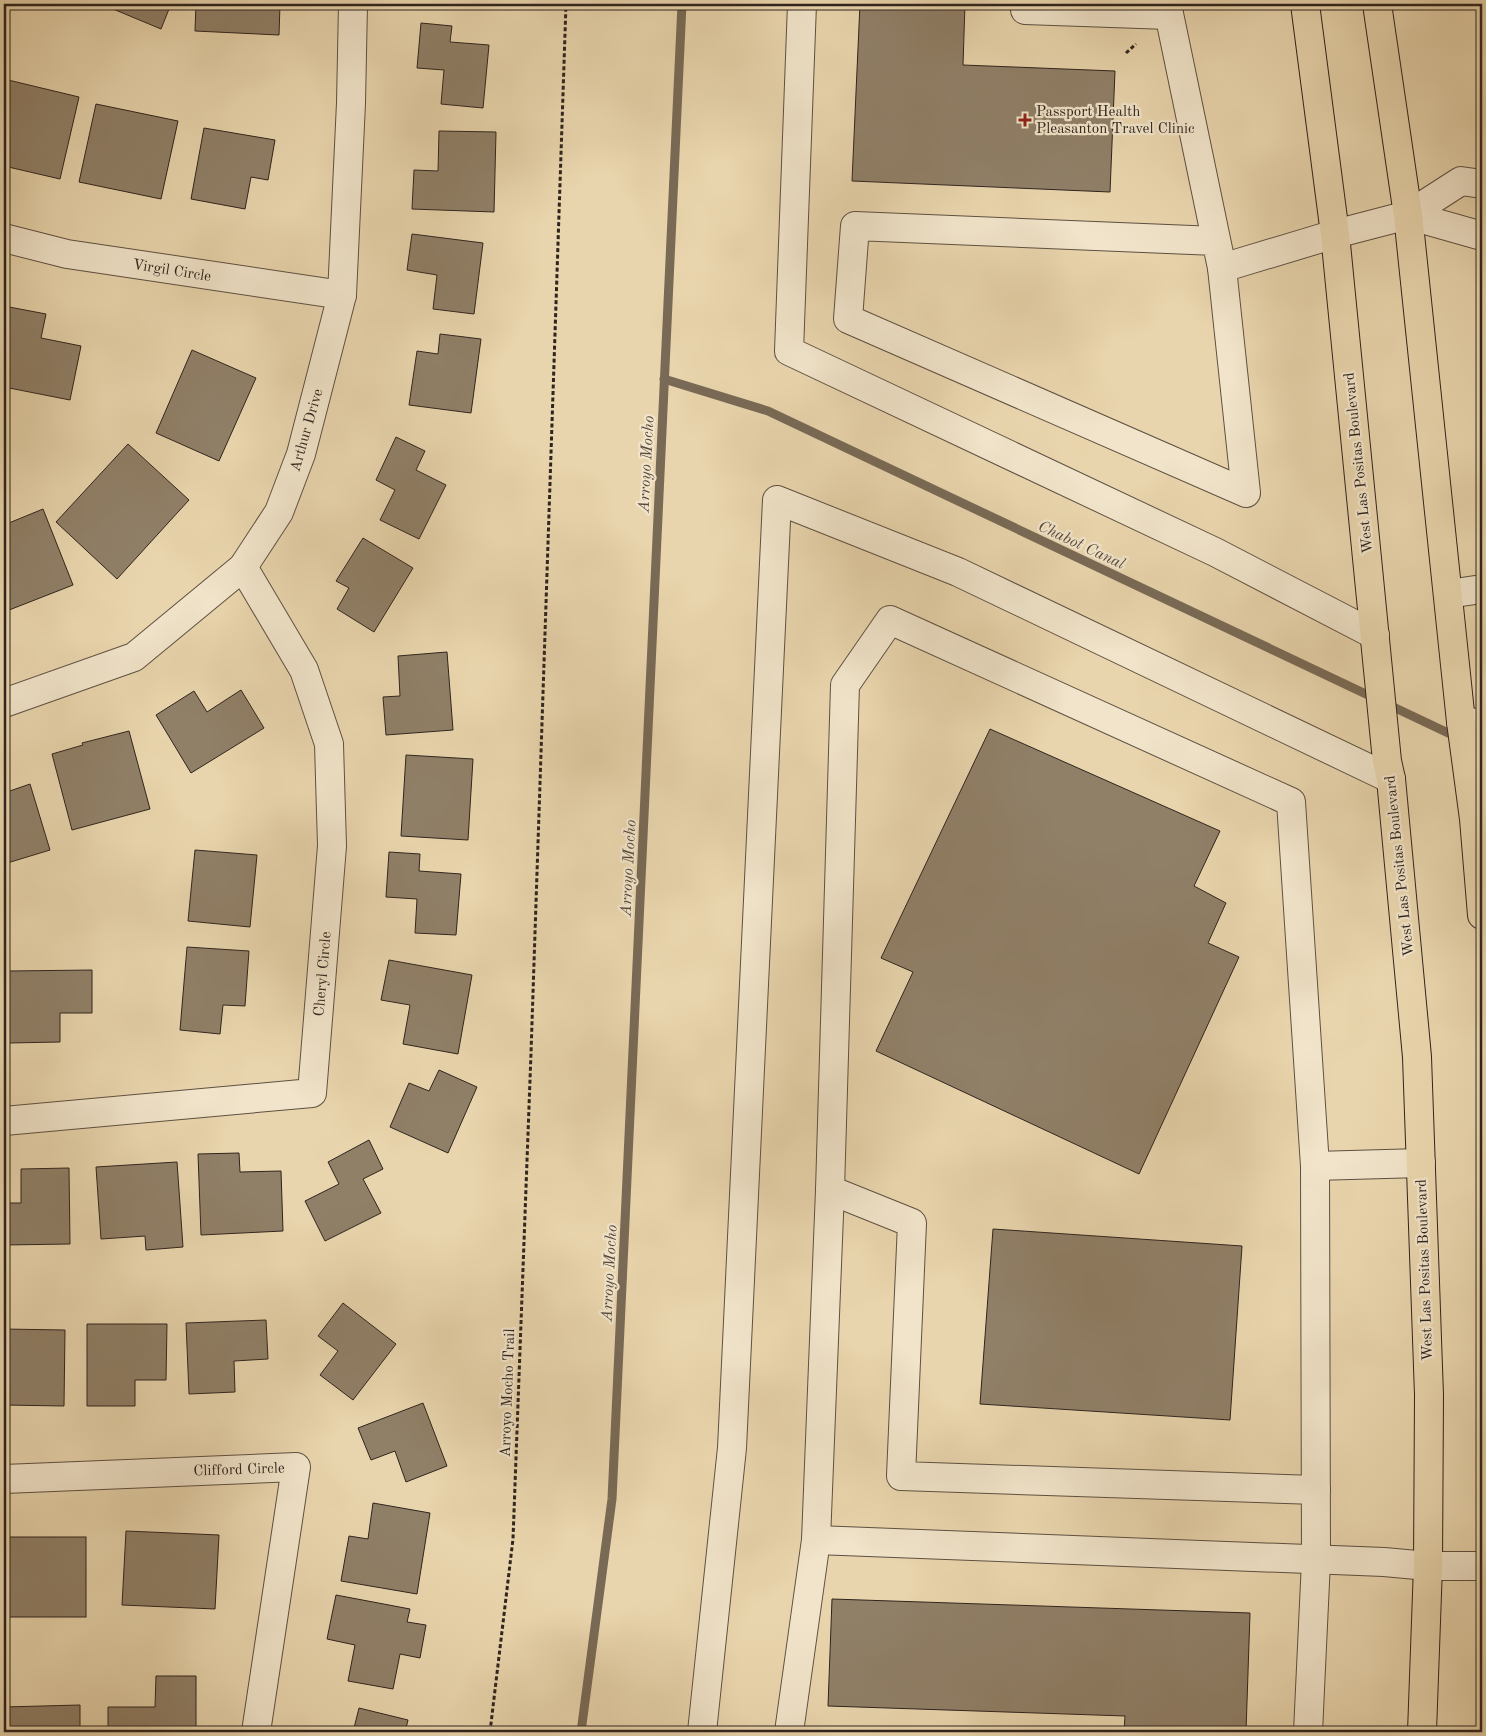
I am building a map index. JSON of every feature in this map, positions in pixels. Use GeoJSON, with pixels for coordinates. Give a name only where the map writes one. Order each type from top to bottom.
{"type":"FeatureCollection","features":[{"type":"Feature","properties":{"kind":"main road","name":"West Las Positas Boulevard"},"geometry":{"type":"LineString","coordinates":[[1305,4],[1335,234],[1417,1057],[1429,1395],[1428,1566],[1422,1732]]}},
{"type":"Feature","properties":{"kind":"main road"},"geometry":{"type":"LineString","coordinates":[[1377,4],[1408,215],[1448,594],[1472,723],[1482,915]]}},
{"type":"Feature","properties":{"kind":"street","name":"Arthur Drive"},"geometry":{"type":"LineString","coordinates":[[4,702],[134,657],[243,567],[279,512],[301,454],[342,295],[351,104],[353,4]]}},
{"type":"Feature","properties":{"kind":"street"},"geometry":{"type":"LineString","coordinates":[[802,4],[789,351],[1215,552],[1376,644]]}},
{"type":"Feature","properties":{"kind":"street"},"geometry":{"type":"LineString","coordinates":[[1026,4],[1026,10],[1168,9],[1222,268],[1246,493],[848,319],[855,226],[1216,241]]}},
{"type":"Feature","properties":{"kind":"street"},"geometry":{"type":"LineString","coordinates":[[1222,268],[1335,234],[1408,215],[1461,181],[1482,184]]}},
{"type":"Feature","properties":{"kind":"street"},"geometry":{"type":"LineString","coordinates":[[1408,215],[1482,236]]}},
{"type":"Feature","properties":{"kind":"street","name":"Virgil Circle"},"geometry":{"type":"LineString","coordinates":[[4,238],[67,254],[342,295]]}},
{"type":"Feature","properties":{"kind":"street"},"geometry":{"type":"LineString","coordinates":[[702,1732],[732,1448],[777,500],[958,572],[1389,770]]}},
{"type":"Feature","properties":{"kind":"street","name":"Cheryl Circle"},"geometry":{"type":"LineString","coordinates":[[4,1121],[312,1093],[332,846],[329,744],[304,670],[243,567]]}},
{"type":"Feature","properties":{"kind":"street"},"geometry":{"type":"LineString","coordinates":[[1448,594],[1482,590]]}},
{"type":"Feature","properties":{"kind":"street"},"geometry":{"type":"LineString","coordinates":[[789,1732],[816,1540],[830,1190],[845,685],[890,620],[1291,802],[1315,1166],[1316,1561],[1308,1732]]}},
{"type":"Feature","properties":{"kind":"street"},"geometry":{"type":"LineString","coordinates":[[1315,1166],[1421,1163]]}},
{"type":"Feature","properties":{"kind":"street"},"geometry":{"type":"LineString","coordinates":[[830,1190],[912,1223],[901,1476],[1316,1490]]}},
{"type":"Feature","properties":{"kind":"street","name":"Clifford Circle"},"geometry":{"type":"LineString","coordinates":[[4,1479],[296,1467],[256,1732]]}},
{"type":"Feature","properties":{"kind":"street"},"geometry":{"type":"LineString","coordinates":[[816,1540],[1428,1566],[1482,1566]]}},
{"type":"Feature","properties":{"kind":"path","name":"Arroyo Mocho Trail"},"geometry":{"type":"LineString","coordinates":[[490,1732],[513,1539],[566,4]]}},
{"type":"Feature","properties":{"kind":"building"},"geometry":{"type":"Polygon","coordinates":[[[101,4],[171,4],[161,29],[101,4]]]}},
{"type":"Feature","properties":{"kind":"building"},"geometry":{"type":"Polygon","coordinates":[[[196,4],[280,4],[279,35],[195,31],[196,4]]]}},
{"type":"Feature","properties":{"kind":"building"},"geometry":{"type":"Polygon","coordinates":[[[459,4],[490,4],[489,8],[459,4]]]}},
{"type":"Feature","properties":{"kind":"building"},"geometry":{"type":"Polygon","coordinates":[[[860,4],[965,4],[963,65],[1115,71],[1110,192],[852,181],[860,4]]]}},
{"type":"Feature","properties":{"kind":"building"},"geometry":{"type":"Polygon","coordinates":[[[421,23],[452,26],[450,42],[489,45],[483,108],[441,104],[444,70],[417,68],[421,23]]]}},
{"type":"Feature","properties":{"kind":"building"},"geometry":{"type":"Polygon","coordinates":[[[4,79],[79,97],[60,179],[4,166],[4,79]]]}},
{"type":"Feature","properties":{"kind":"building"},"geometry":{"type":"Polygon","coordinates":[[[96,104],[178,121],[161,199],[79,182],[96,104]]]}},
{"type":"Feature","properties":{"kind":"building"},"geometry":{"type":"Polygon","coordinates":[[[204,128],[275,140],[268,180],[251,177],[245,209],[191,199],[204,128]]]}},
{"type":"Feature","properties":{"kind":"building"},"geometry":{"type":"Polygon","coordinates":[[[439,131],[496,132],[494,212],[412,209],[414,170],[438,171],[439,131]]]}},
{"type":"Feature","properties":{"kind":"building"},"geometry":{"type":"Polygon","coordinates":[[[412,234],[483,243],[474,314],[433,309],[437,275],[407,270],[412,234]]]}},
{"type":"Feature","properties":{"kind":"building"},"geometry":{"type":"Polygon","coordinates":[[[4,306],[46,314],[41,338],[81,346],[70,400],[4,387],[4,306]]]}},
{"type":"Feature","properties":{"kind":"building"},"geometry":{"type":"Polygon","coordinates":[[[440,334],[481,339],[471,413],[409,405],[417,351],[438,354],[440,334]]]}},
{"type":"Feature","properties":{"kind":"building"},"geometry":{"type":"Polygon","coordinates":[[[192,350],[256,378],[219,461],[156,433],[192,350]]]}},
{"type":"Feature","properties":{"kind":"building"},"geometry":{"type":"Polygon","coordinates":[[[396,437],[425,451],[416,470],[446,485],[419,539],[380,520],[395,490],[376,480],[396,437]]]}},
{"type":"Feature","properties":{"kind":"building"},"geometry":{"type":"Polygon","coordinates":[[[128,444],[189,500],[117,579],[56,522],[128,444]]]}},
{"type":"Feature","properties":{"kind":"building"},"geometry":{"type":"Polygon","coordinates":[[[43,509],[73,585],[4,612],[4,525],[43,509]]]}},
{"type":"Feature","properties":{"kind":"building"},"geometry":{"type":"Polygon","coordinates":[[[363,538],[413,568],[374,632],[337,609],[349,588],[336,581],[363,538]]]}},
{"type":"Feature","properties":{"kind":"building"},"geometry":{"type":"Polygon","coordinates":[[[447,652],[453,730],[386,735],[383,697],[400,696],[398,656],[447,652]]]}},
{"type":"Feature","properties":{"kind":"building"},"geometry":{"type":"Polygon","coordinates":[[[241,690],[264,728],[191,773],[156,715],[194,691],[207,712],[241,690]]]}},
{"type":"Feature","properties":{"kind":"building"},"geometry":{"type":"Polygon","coordinates":[[[990,729],[1220,831],[1194,886],[1226,903],[1208,943],[1239,957],[1139,1174],[876,1051],[913,972],[881,958],[990,729]]]}},
{"type":"Feature","properties":{"kind":"building"},"geometry":{"type":"Polygon","coordinates":[[[129,731],[150,809],[72,830],[52,754],[83,745],[82,743],[129,731]]]}},
{"type":"Feature","properties":{"kind":"building"},"geometry":{"type":"Polygon","coordinates":[[[406,755],[473,759],[468,840],[401,836],[406,755]]]}},
{"type":"Feature","properties":{"kind":"building"},"geometry":{"type":"Polygon","coordinates":[[[30,784],[50,850],[4,864],[4,793],[30,784]]]}},
{"type":"Feature","properties":{"kind":"building"},"geometry":{"type":"Polygon","coordinates":[[[195,850],[257,855],[250,927],[188,921],[195,850]]]}},
{"type":"Feature","properties":{"kind":"building"},"geometry":{"type":"Polygon","coordinates":[[[389,852],[420,854],[419,871],[461,874],[456,935],[415,933],[417,899],[386,897],[389,852]]]}},
{"type":"Feature","properties":{"kind":"building"},"geometry":{"type":"Polygon","coordinates":[[[187,947],[249,951],[245,1006],[223,1005],[220,1034],[180,1030],[187,947]]]}},
{"type":"Feature","properties":{"kind":"building"},"geometry":{"type":"Polygon","coordinates":[[[389,960],[472,975],[458,1054],[403,1044],[410,1005],[381,1000],[389,960]]]}},
{"type":"Feature","properties":{"kind":"building"},"geometry":{"type":"Polygon","coordinates":[[[92,970],[92,1013],[60,1013],[60,1042],[9,1043],[9,971],[92,970]]]}},
{"type":"Feature","properties":{"kind":"building"},"geometry":{"type":"Polygon","coordinates":[[[439,1070],[477,1087],[448,1153],[390,1127],[409,1083],[429,1091],[439,1070]]]}},
{"type":"Feature","properties":{"kind":"building"},"geometry":{"type":"Polygon","coordinates":[[[369,1140],[383,1169],[363,1179],[381,1213],[325,1241],[305,1201],[339,1184],[328,1162],[369,1140]]]}},
{"type":"Feature","properties":{"kind":"building"},"geometry":{"type":"Polygon","coordinates":[[[239,1153],[240,1172],[281,1171],[283,1231],[201,1235],[198,1154],[239,1153]]]}},
{"type":"Feature","properties":{"kind":"building"},"geometry":{"type":"Polygon","coordinates":[[[177,1162],[183,1247],[146,1250],[145,1236],[101,1239],[96,1167],[177,1162]]]}},
{"type":"Feature","properties":{"kind":"building"},"geometry":{"type":"Polygon","coordinates":[[[69,1168],[70,1244],[4,1245],[4,1203],[21,1203],[21,1169],[69,1168]]]}},
{"type":"Feature","properties":{"kind":"building"},"geometry":{"type":"Polygon","coordinates":[[[993,1229],[1242,1246],[1230,1420],[980,1404],[993,1229]]]}},
{"type":"Feature","properties":{"kind":"building"},"geometry":{"type":"Polygon","coordinates":[[[343,1303],[396,1344],[353,1400],[320,1375],[338,1351],[318,1336],[343,1303]]]}},
{"type":"Feature","properties":{"kind":"building"},"geometry":{"type":"Polygon","coordinates":[[[266,1320],[268,1359],[234,1361],[235,1392],[189,1394],[186,1323],[266,1320]]]}},
{"type":"Feature","properties":{"kind":"building"},"geometry":{"type":"Polygon","coordinates":[[[87,1324],[167,1324],[166,1380],[135,1380],[135,1406],[87,1406],[87,1324]]]}},
{"type":"Feature","properties":{"kind":"building"},"geometry":{"type":"Polygon","coordinates":[[[4,1329],[65,1330],[64,1406],[4,1405],[4,1329]]]}},
{"type":"Feature","properties":{"kind":"building"},"geometry":{"type":"Polygon","coordinates":[[[423,1403],[447,1466],[406,1482],[395,1451],[371,1460],[358,1428],[423,1403]]]}},
{"type":"Feature","properties":{"kind":"building"},"geometry":{"type":"Polygon","coordinates":[[[373,1503],[430,1513],[417,1594],[341,1581],[349,1536],[368,1539],[373,1503]]]}},
{"type":"Feature","properties":{"kind":"building"},"geometry":{"type":"Polygon","coordinates":[[[126,1531],[219,1535],[215,1609],[122,1605],[126,1531]]]}},
{"type":"Feature","properties":{"kind":"building"},"geometry":{"type":"Polygon","coordinates":[[[4,1537],[86,1537],[86,1617],[4,1617],[4,1537]]]}},
{"type":"Feature","properties":{"kind":"building"},"geometry":{"type":"Polygon","coordinates":[[[336,1595],[410,1609],[407,1622],[426,1625],[420,1658],[400,1654],[393,1689],[348,1681],[355,1645],[327,1639],[336,1595]]]}},
{"type":"Feature","properties":{"kind":"building"},"geometry":{"type":"Polygon","coordinates":[[[832,1599],[1250,1613],[1246,1732],[1124,1732],[1125,1716],[828,1706],[832,1599]]]}},
{"type":"Feature","properties":{"kind":"building"},"geometry":{"type":"Polygon","coordinates":[[[156,1676],[196,1676],[196,1732],[108,1732],[108,1707],[155,1707],[156,1676]]]}},
{"type":"Feature","properties":{"kind":"building"},"geometry":{"type":"Polygon","coordinates":[[[80,1705],[80,1732],[4,1732],[4,1707],[80,1705]]]}},
{"type":"Feature","properties":{"kind":"building"},"geometry":{"type":"Polygon","coordinates":[[[359,1708],[408,1720],[405,1732],[353,1732],[359,1708]]]}},
{"type":"Feature","properties":{"kind":"waterway","name":"Arroyo Mocho"},"geometry":{"type":"LineString","coordinates":[[581,1732],[612,1499],[682,4]]}},
{"type":"Feature","properties":{"kind":"waterway","name":"Chabot Canal"},"geometry":{"type":"LineString","coordinates":[[664,379],[768,411],[1482,749]]}},
{"type":"Feature","properties":{"kind":"place","name":"Passport Health Pleasanton Travel Clinic"},"geometry":{"type":"Point","coordinates":[1025,120]}}]}
